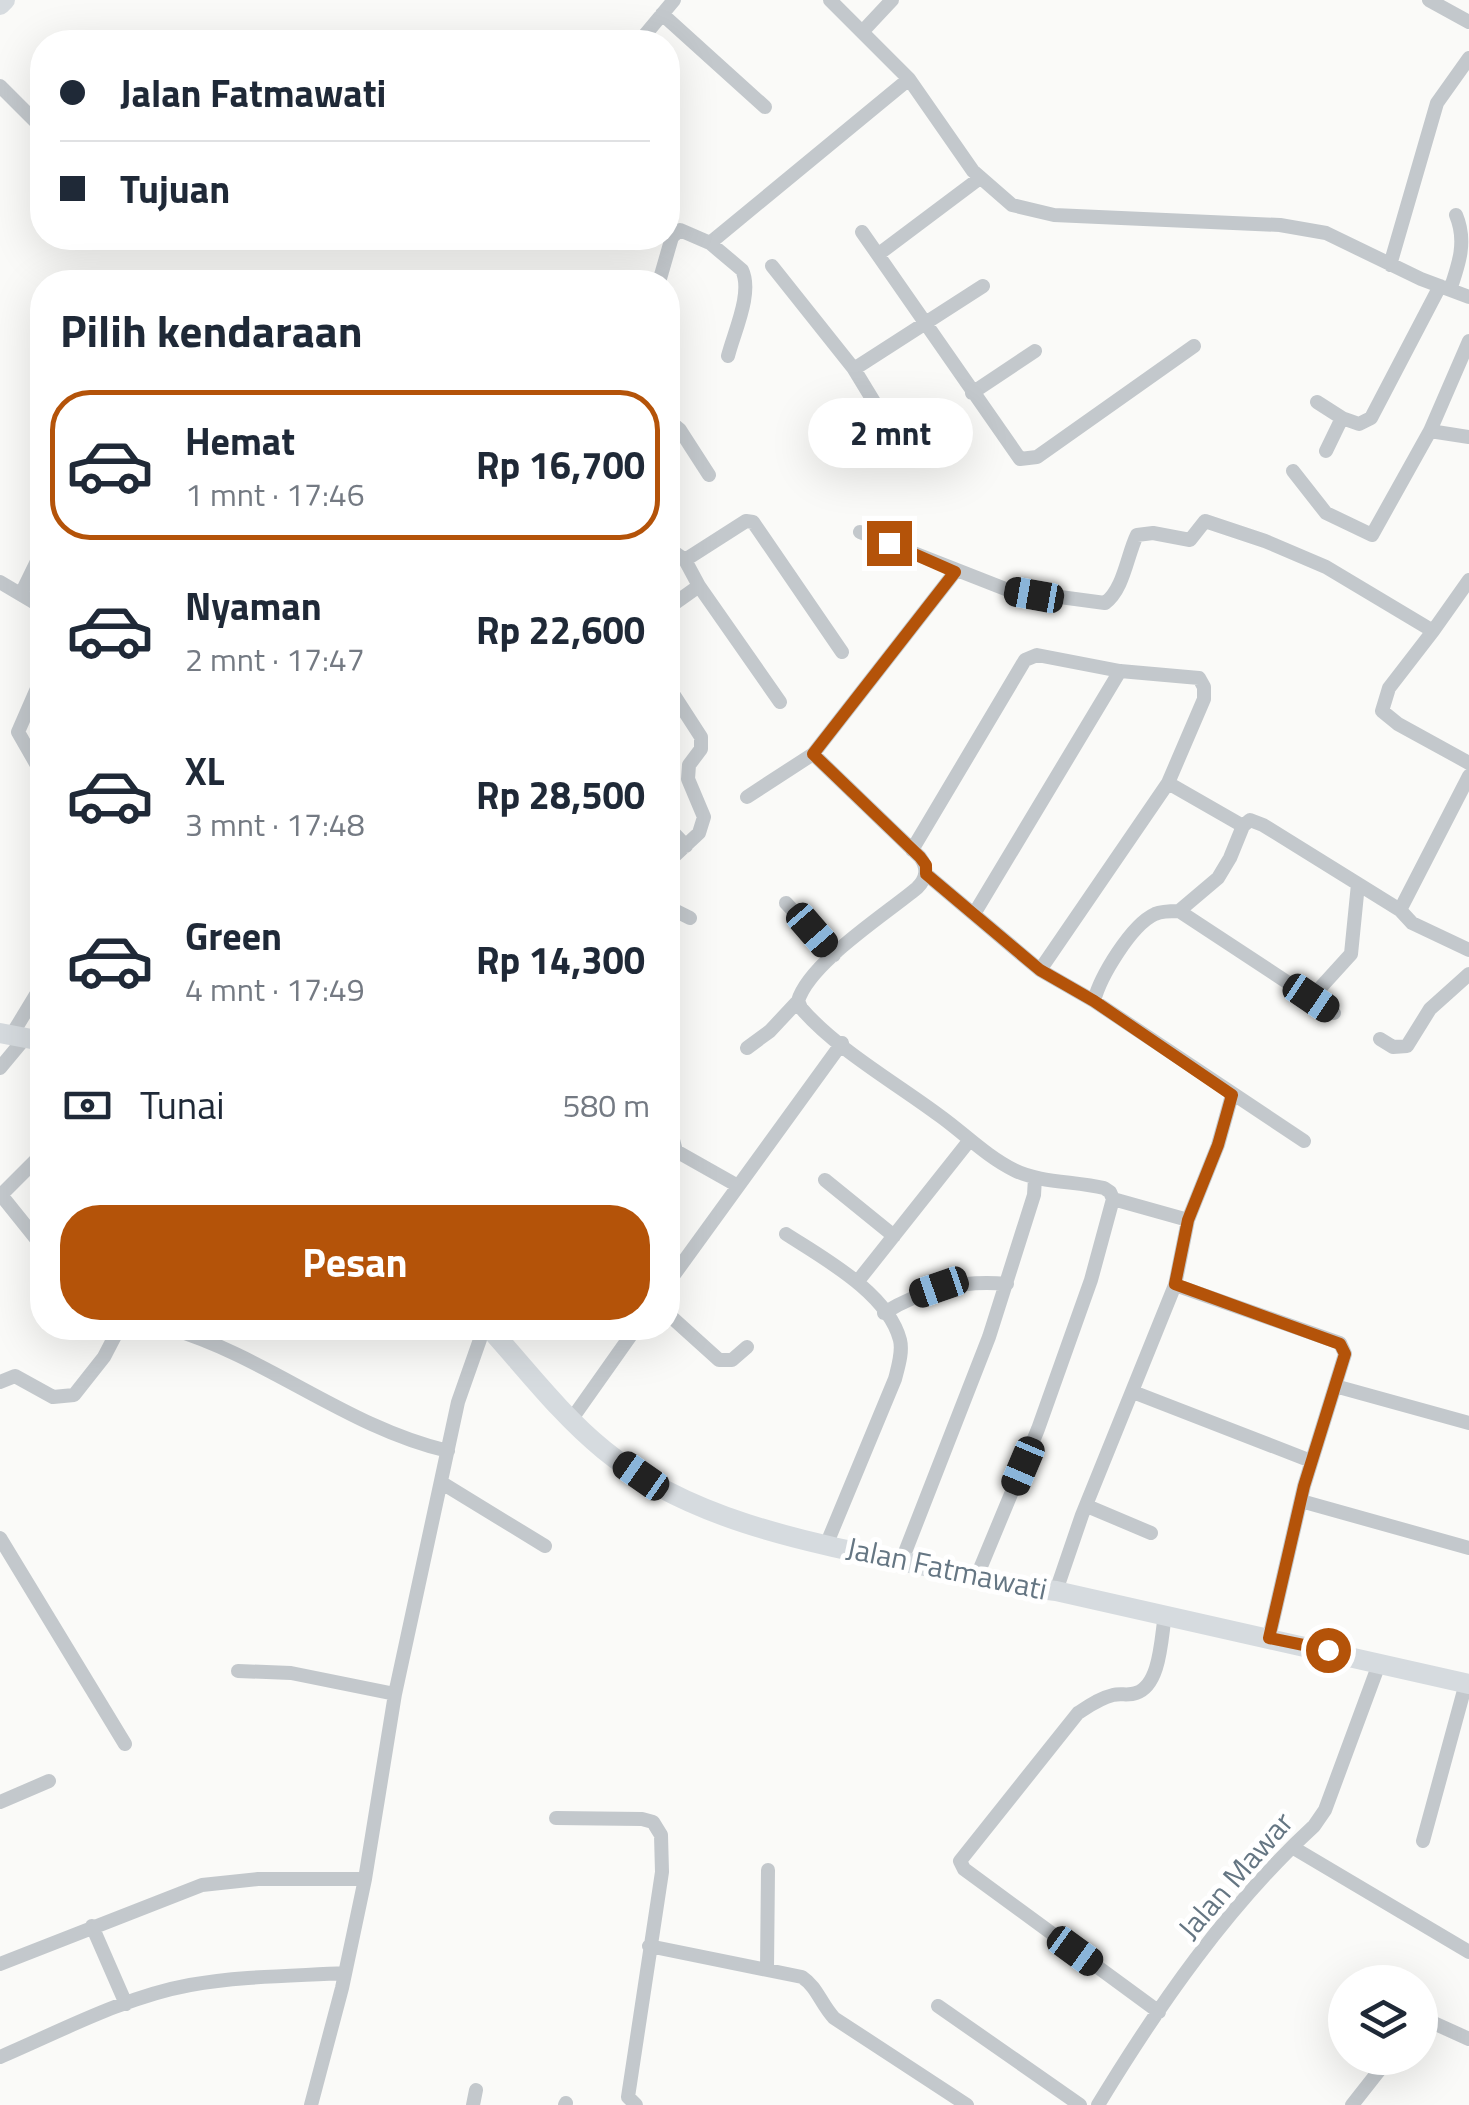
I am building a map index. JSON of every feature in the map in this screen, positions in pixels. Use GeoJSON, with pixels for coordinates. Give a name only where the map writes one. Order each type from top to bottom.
{"type":"FeatureCollection","features":[{"type":"Feature","properties":{"kind":"street"},"geometry":{"type":"LineString","coordinates":[[649,30],[674,0]]}},
{"type":"Feature","properties":{"kind":"street"},"geometry":{"type":"LineString","coordinates":[[830,0],[909,79],[936,122],[980,178],[1012,205],[1090,217],[1280,225],[1326,233],[1469,297]]}},
{"type":"Feature","properties":{"kind":"street"},"geometry":{"type":"LineString","coordinates":[[862,31],[892,0]]}},
{"type":"Feature","properties":{"kind":"street"},"geometry":{"type":"LineString","coordinates":[[1429,0],[1469,22]]}},
{"type":"Feature","properties":{"kind":"street"},"geometry":{"type":"LineString","coordinates":[[662,14],[680,30]]}},
{"type":"Feature","properties":{"kind":"street"},"geometry":{"type":"LineString","coordinates":[[680,30],[766,108]]}},
{"type":"Feature","properties":{"kind":"street"},"geometry":{"type":"LineString","coordinates":[[1390,264],[1437,103],[1469,58]]}},
{"type":"Feature","properties":{"kind":"street"},"geometry":{"type":"LineString","coordinates":[[710,243],[909,79]]}},
{"type":"Feature","properties":{"kind":"street"},"geometry":{"type":"LineString","coordinates":[[0,86],[30,116]]}},
{"type":"Feature","properties":{"kind":"street"},"geometry":{"type":"LineString","coordinates":[[880,253],[980,178]]}},
{"type":"Feature","properties":{"kind":"street"},"geometry":{"type":"LineString","coordinates":[[1317,402],[1360,424],[1371,418],[1459,264],[1463,230],[1456,215]]}},
{"type":"Feature","properties":{"kind":"street"},"geometry":{"type":"LineString","coordinates":[[680,230],[710,243],[746,276],[728,356]]}},
{"type":"Feature","properties":{"kind":"street"},"geometry":{"type":"LineString","coordinates":[[862,232],[1020,459],[1038,457],[1194,346]]}},
{"type":"Feature","properties":{"kind":"street"},"geometry":{"type":"LineString","coordinates":[[772,266],[854,369],[885,420]]}},
{"type":"Feature","properties":{"kind":"street"},"geometry":{"type":"LineString","coordinates":[[854,369],[983,286]]}},
{"type":"Feature","properties":{"kind":"street"},"geometry":{"type":"LineString","coordinates":[[1294,471],[1326,513],[1372,535],[1430,431],[1469,341]]}},
{"type":"Feature","properties":{"kind":"street"},"geometry":{"type":"LineString","coordinates":[[972,393],[1035,352]]}},
{"type":"Feature","properties":{"kind":"street"},"geometry":{"type":"LineString","coordinates":[[1326,450],[1342,418]]}},
{"type":"Feature","properties":{"kind":"street"},"geometry":{"type":"LineString","coordinates":[[680,430],[709,475]]}},
{"type":"Feature","properties":{"kind":"street"},"geometry":{"type":"LineString","coordinates":[[1430,431],[1469,438]]}},
{"type":"Feature","properties":{"kind":"street"},"geometry":{"type":"LineString","coordinates":[[685,560],[746,521],[754,522],[842,652]]}},
{"type":"Feature","properties":{"kind":"street"},"geometry":{"type":"LineString","coordinates":[[860,532],[1008,590],[1105,603],[1112,598],[1137,535],[1153,532],[1190,540],[1205,521],[1326,567],[1433,631]]}},
{"type":"Feature","properties":{"kind":"street"},"geometry":{"type":"LineString","coordinates":[[680,556],[780,702]]}},
{"type":"Feature","properties":{"kind":"street"},"geometry":{"type":"LineString","coordinates":[[747,797],[813,754],[955,572]]}},
{"type":"Feature","properties":{"kind":"street"},"geometry":{"type":"LineString","coordinates":[[20,594],[30,574]]}},
{"type":"Feature","properties":{"kind":"street"},"geometry":{"type":"LineString","coordinates":[[1469,580],[1389,688],[1382,711],[1469,763]]}},
{"type":"Feature","properties":{"kind":"street"},"geometry":{"type":"LineString","coordinates":[[0,582],[30,600]]}},
{"type":"Feature","properties":{"kind":"street"},"geometry":{"type":"LineString","coordinates":[[680,599],[699,586]]}},
{"type":"Feature","properties":{"kind":"street"},"geometry":{"type":"LineString","coordinates":[[912,850],[1025,660],[1037,655],[1120,671],[1199,678],[1204,699],[1168,782],[1040,970]]}},
{"type":"Feature","properties":{"kind":"street"},"geometry":{"type":"LineString","coordinates":[[974,914],[1120,671]]}},
{"type":"Feature","properties":{"kind":"street"},"geometry":{"type":"LineString","coordinates":[[30,704],[18,732],[30,756]]}},
{"type":"Feature","properties":{"kind":"street"},"geometry":{"type":"LineString","coordinates":[[680,704],[702,743],[689,765],[688,780],[704,817],[704,826],[680,851]]}},
{"type":"Feature","properties":{"kind":"street"},"geometry":{"type":"LineString","coordinates":[[747,1048],[770,1030],[834,955],[918,888],[926,874],[926,865],[912,850],[813,754]]}},
{"type":"Feature","properties":{"kind":"street"},"geometry":{"type":"LineString","coordinates":[[1400,910],[1469,776]]}},
{"type":"Feature","properties":{"kind":"street"},"geometry":{"type":"LineString","coordinates":[[1168,782],[1243,826]]}},
{"type":"Feature","properties":{"kind":"street"},"geometry":{"type":"LineString","coordinates":[[1094,1001],[1121,948],[1146,920],[1156,913],[1179,911],[1218,878],[1243,826],[1250,820],[1400,910],[1412,922],[1469,950]]}},
{"type":"Feature","properties":{"kind":"street"},"geometry":{"type":"LineString","coordinates":[[680,840],[686,846]]}},
{"type":"Feature","properties":{"kind":"street"},"geometry":{"type":"LineString","coordinates":[[926,874],[1040,970],[1094,1001],[1304,1141]]}},
{"type":"Feature","properties":{"kind":"street"},"geometry":{"type":"LineString","coordinates":[[1311,998],[1351,954],[1358,884]]}},
{"type":"Feature","properties":{"kind":"street"},"geometry":{"type":"LineString","coordinates":[[786,903],[834,955]]}},
{"type":"Feature","properties":{"kind":"street"},"geometry":{"type":"LineString","coordinates":[[1179,911],[1334,1013]]}},
{"type":"Feature","properties":{"kind":"street"},"geometry":{"type":"LineString","coordinates":[[680,913],[690,918]]}},
{"type":"Feature","properties":{"kind":"street"},"geometry":{"type":"LineString","coordinates":[[1380,1039],[1393,1047],[1407,1046],[1430,1010],[1469,974]]}},
{"type":"Feature","properties":{"kind":"street"},"geometry":{"type":"LineString","coordinates":[[798,1000],[805,1013],[842,1043],[947,1120],[969,1141],[1016,1171],[1110,1192],[1112,1199],[1091,1280],[1038,1429],[976,1576]]}},
{"type":"Feature","properties":{"kind":"street"},"geometry":{"type":"LineString","coordinates":[[0,1068],[30,1013]]}},
{"type":"Feature","properties":{"kind":"street"},"geometry":{"type":"LineString","coordinates":[[680,1262],[842,1043]]}},
{"type":"Feature","properties":{"kind":"street"},"geometry":{"type":"LineString","coordinates":[[1056,1591],[1175,1284],[1188,1220],[1218,1145],[1232,1095]]}},
{"type":"Feature","properties":{"kind":"street"},"geometry":{"type":"LineString","coordinates":[[858,1281],[969,1141]]}},
{"type":"Feature","properties":{"kind":"street"},"geometry":{"type":"LineString","coordinates":[[680,1153],[738,1186]]}},
{"type":"Feature","properties":{"kind":"street"},"geometry":{"type":"LineString","coordinates":[[30,1165],[2,1190],[30,1229]]}},
{"type":"Feature","properties":{"kind":"street"},"geometry":{"type":"LineString","coordinates":[[902,1560],[1007,1284],[1036,1178]]}},
{"type":"Feature","properties":{"kind":"street"},"geometry":{"type":"LineString","coordinates":[[825,1180],[894,1236]]}},
{"type":"Feature","properties":{"kind":"street"},"geometry":{"type":"LineString","coordinates":[[1112,1199],[1188,1220]]}},
{"type":"Feature","properties":{"kind":"street"},"geometry":{"type":"LineString","coordinates":[[786,1234],[858,1281],[900,1339],[898,1367],[827,1543]]}},
{"type":"Feature","properties":{"kind":"street"},"geometry":{"type":"LineString","coordinates":[[884,1313],[910,1297],[939,1287],[1007,1284]]}},
{"type":"Feature","properties":{"kind":"street"},"geometry":{"type":"LineString","coordinates":[[1175,1284],[1340,1344],[1345,1354],[1300,1501],[1269,1638]]}},
{"type":"Feature","properties":{"kind":"street"},"geometry":{"type":"LineString","coordinates":[[680,1325],[719,1360],[732,1360],[747,1347]]}},
{"type":"Feature","properties":{"kind":"street"},"geometry":{"type":"LineString","coordinates":[[0,1382],[16,1376],[53,1398],[74,1396],[113,1340]]}},
{"type":"Feature","properties":{"kind":"street"},"geometry":{"type":"LineString","coordinates":[[208,1340],[346,1414],[420,1445],[448,1452]]}},
{"type":"Feature","properties":{"kind":"street"},"geometry":{"type":"LineString","coordinates":[[311,2105],[365,1879],[395,1694],[458,1402],[481,1340]]}},
{"type":"Feature","properties":{"kind":"street","name":"Jalan Fatmawati"},"geometry":{"type":"LineString","coordinates":[[497,1340],[604,1450],[641,1476],[690,1502],[750,1524],[1014,1586],[1056,1591],[1467,1684]]}},
{"type":"Feature","properties":{"kind":"street"},"geometry":{"type":"LineString","coordinates":[[572,1420],[628,1340]]}},
{"type":"Feature","properties":{"kind":"street"},"geometry":{"type":"LineString","coordinates":[[1335,1386],[1469,1423]]}},
{"type":"Feature","properties":{"kind":"street"},"geometry":{"type":"LineString","coordinates":[[1133,1392],[1311,1462]]}},
{"type":"Feature","properties":{"kind":"street"},"geometry":{"type":"LineString","coordinates":[[442,1483],[545,1546]]}},
{"type":"Feature","properties":{"kind":"street"},"geometry":{"type":"LineString","coordinates":[[1300,1501],[1469,1548]]}},
{"type":"Feature","properties":{"kind":"street"},"geometry":{"type":"LineString","coordinates":[[1087,1506],[1151,1533]]}},
{"type":"Feature","properties":{"kind":"street"},"geometry":{"type":"LineString","coordinates":[[0,1538],[125,1744]]}},
{"type":"Feature","properties":{"kind":"street"},"geometry":{"type":"LineString","coordinates":[[1159,2012],[964,1869],[960,1861],[1078,1713],[1096,1701],[1139,1692],[1147,1686],[1154,1672],[1165,1615]]}},
{"type":"Feature","properties":{"kind":"street","name":"Jalan Mawar"},"geometry":{"type":"LineString","coordinates":[[1098,2105],[1159,2012],[1233,1912],[1325,1810],[1379,1664]]}},
{"type":"Feature","properties":{"kind":"street"},"geometry":{"type":"LineString","coordinates":[[238,1671],[291,1673],[395,1694]]}},
{"type":"Feature","properties":{"kind":"street"},"geometry":{"type":"LineString","coordinates":[[1422,1841],[1467,1684]]}},
{"type":"Feature","properties":{"kind":"street"},"geometry":{"type":"LineString","coordinates":[[0,1802],[49,1781]]}},
{"type":"Feature","properties":{"kind":"street"},"geometry":{"type":"LineString","coordinates":[[556,1818],[642,1819],[653,1822],[662,1835],[662,1872],[628,2097],[636,2105]]}},
{"type":"Feature","properties":{"kind":"street"},"geometry":{"type":"LineString","coordinates":[[1292,1847],[1469,1952]]}},
{"type":"Feature","properties":{"kind":"street"},"geometry":{"type":"LineString","coordinates":[[767,1968],[768,1870]]}},
{"type":"Feature","properties":{"kind":"street"},"geometry":{"type":"LineString","coordinates":[[0,1964],[202,1885],[258,1879],[365,1879]]}},
{"type":"Feature","properties":{"kind":"street"},"geometry":{"type":"LineString","coordinates":[[92,1926],[126,2004]]}},
{"type":"Feature","properties":{"kind":"street"},"geometry":{"type":"LineString","coordinates":[[650,1946],[802,1977],[812,1984],[820,2002],[834,2018],[967,2105]]}},
{"type":"Feature","properties":{"kind":"street"},"geometry":{"type":"LineString","coordinates":[[0,2057],[126,2004],[186,1986],[244,1978],[345,1973]]}},
{"type":"Feature","properties":{"kind":"street"},"geometry":{"type":"LineString","coordinates":[[938,2006],[1080,2105]]}},
{"type":"Feature","properties":{"kind":"street"},"geometry":{"type":"LineString","coordinates":[[1438,2025],[1469,2038]]}},
{"type":"Feature","properties":{"kind":"street"},"geometry":{"type":"LineString","coordinates":[[1352,2105],[1376,2075]]}},
{"type":"Feature","properties":{"kind":"route"},"geometry":{"type":"LineString","coordinates":[[889,543],[955,572],[813,754],[920,857],[926,874],[1040,970],[1094,1001],[1232,1095],[1218,1145],[1188,1220],[1175,1284],[1344,1348],[1304,1486],[1269,1638],[1328,1650]]}}]}
